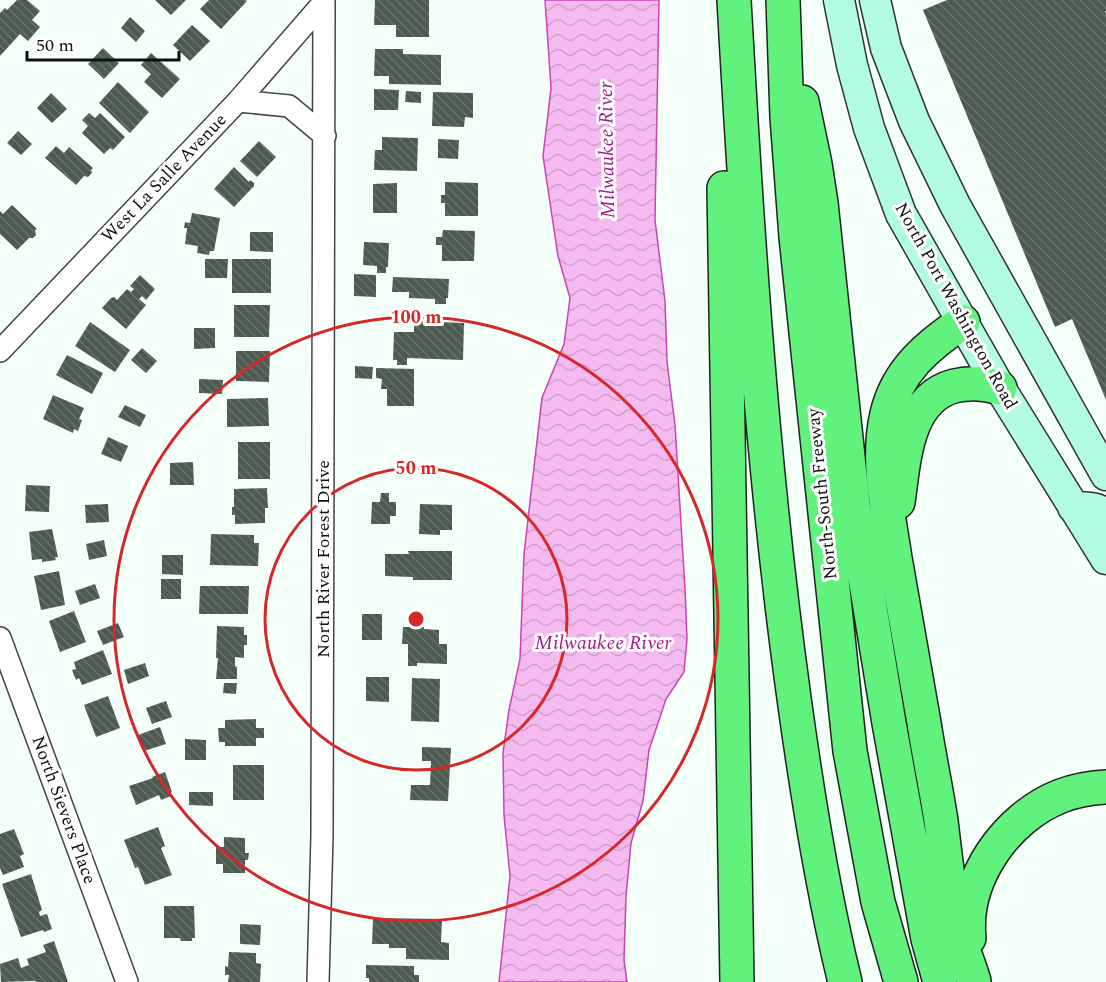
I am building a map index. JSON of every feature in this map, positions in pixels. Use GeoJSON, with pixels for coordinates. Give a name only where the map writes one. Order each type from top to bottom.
{"type":"FeatureCollection","features":[{"type":"Feature","properties":{"kind":"highway"},"geometry":{"type":"LineString","coordinates":[[726,0],[724,198],[737,982]]}},
{"type":"Feature","properties":{"kind":"highway"},"geometry":{"type":"LineString","coordinates":[[734,0],[746,201],[770,501],[779,583],[807,785],[844,982]]}},
{"type":"Feature","properties":{"kind":"highway","name":"North-South Freeway"},"geometry":{"type":"LineString","coordinates":[[783,0],[788,138],[796,247],[850,751],[878,902],[901,982]]}},
{"type":"Feature","properties":{"kind":"highway"},"geometry":{"type":"LineString","coordinates":[[785,33],[815,164],[853,504],[928,939],[940,982]]}},
{"type":"Feature","properties":{"kind":"highway"},"geometry":{"type":"LineString","coordinates":[[963,322],[919,356],[898,385],[887,411],[882,458],[892,536],[954,917],[974,981]]}},
{"type":"Feature","properties":{"kind":"highway"},"geometry":{"type":"LineString","coordinates":[[892,536],[908,445],[916,418],[922,408],[933,396],[946,388],[957,385],[977,382],[1000,388]]}},
{"type":"Feature","properties":{"kind":"highway"},"geometry":{"type":"LineString","coordinates":[[974,981],[968,920],[977,883],[986,862],[1001,840],[1019,822],[1043,805],[1059,796],[1076,791],[1106,787]]}},
{"type":"Feature","properties":{"kind":"main road","name":"North Port Washington Road"},"geometry":{"type":"LineString","coordinates":[[839,0],[852,65],[869,128],[901,214],[1000,388],[1106,559]]}},
{"type":"Feature","properties":{"kind":"main road"},"geometry":{"type":"LineString","coordinates":[[875,0],[886,48],[914,121],[955,205],[1106,475]]}},
{"type":"Feature","properties":{"kind":"main road"},"geometry":{"type":"LineString","coordinates":[[963,322],[1005,295]]}},
{"type":"Feature","properties":{"kind":"main road"},"geometry":{"type":"LineString","coordinates":[[1073,507],[1094,509],[1106,516]]}},
{"type":"Feature","properties":{"kind":"street","name":"West La Salle Avenue"},"geometry":{"type":"LineString","coordinates":[[0,351],[238,101],[324,1]]}},
{"type":"Feature","properties":{"kind":"street","name":"North River Forest Drive"},"geometry":{"type":"LineString","coordinates":[[318,982],[322,824],[324,1]]}},
{"type":"Feature","properties":{"kind":"street"},"geometry":{"type":"LineString","coordinates":[[238,101],[289,105],[325,136]]}},
{"type":"Feature","properties":{"kind":"street","name":"North Sievers Place"},"geometry":{"type":"LineString","coordinates":[[0,638],[127,982]]}},
{"type":"Feature","properties":{"kind":"water","name":"Milwaukee River"},"geometry":{"type":"Polygon","coordinates":[[[545,0],[659,0],[655,220],[665,301],[667,362],[675,425],[687,639],[684,672],[666,699],[649,750],[643,801],[631,843],[626,896],[624,960],[627,982],[499,982],[510,876],[504,815],[503,753],[520,659],[524,554],[542,398],[564,344],[570,298],[558,256],[543,156],[551,88],[545,0]]]}},
{"type":"Feature","properties":{"kind":"building"},"geometry":{"type":"Polygon","coordinates":[[[17,0],[27,0],[40,11],[32,20],[40,27],[28,41],[20,34],[0,56],[0,13],[5,8],[7,10],[17,0]]]}},
{"type":"Feature","properties":{"kind":"building"},"geometry":{"type":"Polygon","coordinates":[[[155,0],[186,0],[171,15],[155,0]]]}},
{"type":"Feature","properties":{"kind":"building"},"geometry":{"type":"Polygon","coordinates":[[[209,0],[247,1],[221,29],[200,9],[209,0]]]}},
{"type":"Feature","properties":{"kind":"building"},"geometry":{"type":"Polygon","coordinates":[[[375,0],[429,0],[429,37],[396,37],[396,25],[374,25],[375,0]]]}},
{"type":"Feature","properties":{"kind":"building"},"geometry":{"type":"Polygon","coordinates":[[[947,0],[1106,0],[1106,400],[1072,319],[1055,327],[923,10],[947,0]]]}},
{"type":"Feature","properties":{"kind":"building"},"geometry":{"type":"Polygon","coordinates":[[[130,17],[145,31],[136,42],[121,28],[130,17]]]}},
{"type":"Feature","properties":{"kind":"building"},"geometry":{"type":"Polygon","coordinates":[[[192,25],[210,41],[190,61],[173,45],[192,25]]]}},
{"type":"Feature","properties":{"kind":"building"},"geometry":{"type":"Polygon","coordinates":[[[103,48],[119,63],[104,79],[88,64],[103,48]]]}},
{"type":"Feature","properties":{"kind":"building"},"geometry":{"type":"Polygon","coordinates":[[[375,49],[403,49],[403,54],[441,55],[441,85],[389,84],[389,76],[374,76],[375,49]]]}},
{"type":"Feature","properties":{"kind":"building"},"geometry":{"type":"Polygon","coordinates":[[[151,53],[180,79],[162,98],[144,82],[151,74],[141,65],[151,53]]]}},
{"type":"Feature","properties":{"kind":"building"},"geometry":{"type":"Polygon","coordinates":[[[118,82],[149,112],[130,133],[99,103],[118,82]]]}},
{"type":"Feature","properties":{"kind":"building"},"geometry":{"type":"Polygon","coordinates":[[[374,89],[399,90],[398,110],[374,110],[374,89]]]}},
{"type":"Feature","properties":{"kind":"building"},"geometry":{"type":"Polygon","coordinates":[[[406,91],[421,92],[421,103],[405,102],[406,91]]]}},
{"type":"Feature","properties":{"kind":"building"},"geometry":{"type":"Polygon","coordinates":[[[433,92],[473,93],[473,118],[465,117],[464,127],[432,126],[433,92]]]}},
{"type":"Feature","properties":{"kind":"building"},"geometry":{"type":"Polygon","coordinates":[[[51,93],[67,109],[52,123],[37,108],[51,93]]]}},
{"type":"Feature","properties":{"kind":"building"},"geometry":{"type":"Polygon","coordinates":[[[89,113],[95,118],[100,113],[125,137],[113,150],[110,148],[104,154],[82,133],[88,126],[82,120],[89,113]]]}},
{"type":"Feature","properties":{"kind":"building"},"geometry":{"type":"Polygon","coordinates":[[[18,131],[32,144],[21,155],[7,143],[18,131]]]}},
{"type":"Feature","properties":{"kind":"building"},"geometry":{"type":"Polygon","coordinates":[[[382,137],[418,138],[417,171],[374,170],[375,150],[382,150],[382,137]]]}},
{"type":"Feature","properties":{"kind":"building"},"geometry":{"type":"Polygon","coordinates":[[[438,139],[459,140],[458,159],[438,158],[438,139]]]}},
{"type":"Feature","properties":{"kind":"building"},"geometry":{"type":"Polygon","coordinates":[[[259,141],[276,157],[257,177],[240,161],[259,141]]]}},
{"type":"Feature","properties":{"kind":"building"},"geometry":{"type":"Polygon","coordinates":[[[56,146],[64,153],[69,147],[93,168],[92,173],[88,177],[84,176],[76,185],[45,158],[56,146]]]}},
{"type":"Feature","properties":{"kind":"building"},"geometry":{"type":"Polygon","coordinates":[[[234,167],[249,182],[250,180],[254,183],[254,186],[234,207],[214,189],[234,167]]]}},
{"type":"Feature","properties":{"kind":"building"},"geometry":{"type":"Polygon","coordinates":[[[445,182],[478,183],[478,216],[445,216],[445,203],[441,203],[441,195],[445,195],[445,182]]]}},
{"type":"Feature","properties":{"kind":"building"},"geometry":{"type":"Polygon","coordinates":[[[397,183],[397,213],[373,213],[373,184],[397,183]]]}},
{"type":"Feature","properties":{"kind":"building"},"geometry":{"type":"Polygon","coordinates":[[[12,205],[37,229],[35,230],[36,235],[29,238],[17,250],[0,234],[0,211],[3,214],[12,205]]]}},
{"type":"Feature","properties":{"kind":"building"},"geometry":{"type":"Polygon","coordinates":[[[192,213],[220,218],[214,251],[210,251],[209,255],[197,253],[198,246],[185,244],[187,228],[184,228],[185,222],[190,223],[192,213]]]}},
{"type":"Feature","properties":{"kind":"building"},"geometry":{"type":"Polygon","coordinates":[[[443,230],[475,231],[474,261],[442,261],[442,245],[436,245],[436,237],[442,237],[443,230]]]}},
{"type":"Feature","properties":{"kind":"building"},"geometry":{"type":"Polygon","coordinates":[[[250,232],[273,232],[273,252],[250,251],[250,232]]]}},
{"type":"Feature","properties":{"kind":"building"},"geometry":{"type":"Polygon","coordinates":[[[364,242],[389,243],[386,273],[377,273],[377,266],[363,265],[364,242]]]}},
{"type":"Feature","properties":{"kind":"building"},"geometry":{"type":"Polygon","coordinates":[[[205,259],[228,259],[227,278],[205,278],[205,259]]]}},
{"type":"Feature","properties":{"kind":"building"},"geometry":{"type":"Polygon","coordinates":[[[232,259],[271,259],[271,293],[232,293],[232,259]]]}},
{"type":"Feature","properties":{"kind":"building"},"geometry":{"type":"Polygon","coordinates":[[[354,274],[376,275],[376,297],[354,296],[354,274]]]}},
{"type":"Feature","properties":{"kind":"building"},"geometry":{"type":"Polygon","coordinates":[[[140,275],[155,289],[146,300],[142,296],[139,299],[146,305],[126,329],[102,308],[111,298],[114,297],[117,300],[127,289],[131,292],[134,289],[130,286],[140,275]]]}},
{"type":"Feature","properties":{"kind":"building"},"geometry":{"type":"Polygon","coordinates":[[[393,277],[449,279],[446,304],[435,304],[435,299],[409,298],[409,292],[392,292],[393,277]]]}},
{"type":"Feature","properties":{"kind":"building"},"geometry":{"type":"Polygon","coordinates":[[[234,305],[270,305],[269,337],[234,337],[234,305]]]}},
{"type":"Feature","properties":{"kind":"building"},"geometry":{"type":"Polygon","coordinates":[[[414,321],[464,323],[463,360],[407,358],[407,365],[397,365],[397,360],[393,360],[394,332],[414,332],[414,321]]]}},
{"type":"Feature","properties":{"kind":"building"},"geometry":{"type":"Polygon","coordinates":[[[90,322],[130,350],[115,372],[75,346],[90,322]]]}},
{"type":"Feature","properties":{"kind":"building"},"geometry":{"type":"Polygon","coordinates":[[[194,328],[215,328],[215,348],[194,349],[194,328]]]}},
{"type":"Feature","properties":{"kind":"building"},"geometry":{"type":"Polygon","coordinates":[[[142,348],[157,361],[146,373],[131,360],[142,348]]]}},
{"type":"Feature","properties":{"kind":"building"},"geometry":{"type":"Polygon","coordinates":[[[236,351],[270,351],[269,382],[236,381],[236,351]]]}},
{"type":"Feature","properties":{"kind":"building"},"geometry":{"type":"Polygon","coordinates":[[[67,355],[103,373],[92,394],[56,375],[67,355]]]}},
{"type":"Feature","properties":{"kind":"building"},"geometry":{"type":"Polygon","coordinates":[[[355,366],[373,367],[372,379],[355,378],[355,366]]]}},
{"type":"Feature","properties":{"kind":"building"},"geometry":{"type":"Polygon","coordinates":[[[376,368],[414,369],[414,406],[387,406],[387,389],[381,389],[382,379],[376,378],[376,368]]]}},
{"type":"Feature","properties":{"kind":"building"},"geometry":{"type":"Polygon","coordinates":[[[199,379],[223,380],[222,394],[199,393],[199,379]]]}},
{"type":"Feature","properties":{"kind":"building"},"geometry":{"type":"Polygon","coordinates":[[[53,395],[84,408],[79,419],[82,420],[78,431],[74,429],[73,433],[43,419],[53,395]]]}},
{"type":"Feature","properties":{"kind":"building"},"geometry":{"type":"Polygon","coordinates":[[[268,398],[269,426],[227,427],[227,399],[268,398]]]}},
{"type":"Feature","properties":{"kind":"building"},"geometry":{"type":"Polygon","coordinates":[[[125,405],[146,415],[140,427],[118,417],[125,405]]]}},
{"type":"Feature","properties":{"kind":"building"},"geometry":{"type":"Polygon","coordinates":[[[108,437],[128,446],[121,462],[101,454],[108,437]]]}},
{"type":"Feature","properties":{"kind":"building"},"geometry":{"type":"Polygon","coordinates":[[[238,442],[270,442],[270,479],[238,479],[238,442]]]}},
{"type":"Feature","properties":{"kind":"building"},"geometry":{"type":"Polygon","coordinates":[[[193,462],[194,485],[170,485],[170,463],[193,462]]]}},
{"type":"Feature","properties":{"kind":"building"},"geometry":{"type":"Polygon","coordinates":[[[26,485],[50,486],[49,512],[25,511],[26,485]]]}},
{"type":"Feature","properties":{"kind":"building"},"geometry":{"type":"Polygon","coordinates":[[[267,488],[268,508],[265,508],[265,523],[235,524],[235,515],[232,515],[234,489],[267,488]]]}},
{"type":"Feature","properties":{"kind":"building"},"geometry":{"type":"Polygon","coordinates":[[[381,493],[389,493],[389,502],[396,502],[396,516],[390,516],[390,524],[371,524],[372,502],[380,502],[381,493]]]}},
{"type":"Feature","properties":{"kind":"building"},"geometry":{"type":"Polygon","coordinates":[[[108,504],[109,522],[86,523],[85,505],[108,504]]]}},
{"type":"Feature","properties":{"kind":"building"},"geometry":{"type":"Polygon","coordinates":[[[420,504],[452,505],[452,530],[440,530],[440,535],[419,534],[420,504]]]}},
{"type":"Feature","properties":{"kind":"building"},"geometry":{"type":"Polygon","coordinates":[[[52,529],[58,557],[55,557],[56,560],[42,562],[42,559],[32,560],[29,532],[52,529]]]}},
{"type":"Feature","properties":{"kind":"building"},"geometry":{"type":"Polygon","coordinates":[[[211,534],[254,535],[254,543],[259,543],[258,566],[210,565],[211,534]]]}},
{"type":"Feature","properties":{"kind":"building"},"geometry":{"type":"Polygon","coordinates":[[[104,540],[107,556],[89,560],[86,544],[104,540]]]}},
{"type":"Feature","properties":{"kind":"building"},"geometry":{"type":"Polygon","coordinates":[[[408,551],[452,551],[452,580],[413,580],[413,577],[385,576],[385,554],[409,554],[408,551]]]}},
{"type":"Feature","properties":{"kind":"building"},"geometry":{"type":"Polygon","coordinates":[[[162,555],[183,555],[183,575],[162,574],[162,555]]]}},
{"type":"Feature","properties":{"kind":"building"},"geometry":{"type":"Polygon","coordinates":[[[59,571],[65,605],[41,610],[34,576],[59,571]]]}},
{"type":"Feature","properties":{"kind":"building"},"geometry":{"type":"Polygon","coordinates":[[[161,579],[181,579],[181,599],[161,599],[161,579]]]}},
{"type":"Feature","properties":{"kind":"building"},"geometry":{"type":"Polygon","coordinates":[[[95,584],[100,598],[80,605],[75,591],[95,584]]]}},
{"type":"Feature","properties":{"kind":"building"},"geometry":{"type":"Polygon","coordinates":[[[200,586],[249,586],[248,614],[199,614],[200,586]]]}},
{"type":"Feature","properties":{"kind":"building"},"geometry":{"type":"Polygon","coordinates":[[[74,611],[86,642],[60,652],[49,621],[74,611]]]}},
{"type":"Feature","properties":{"kind":"building"},"geometry":{"type":"Polygon","coordinates":[[[362,614],[382,614],[382,640],[362,640],[362,614]]]}},
{"type":"Feature","properties":{"kind":"building"},"geometry":{"type":"Polygon","coordinates":[[[118,623],[124,637],[103,645],[97,631],[118,623]]]}},
{"type":"Feature","properties":{"kind":"building"},"geometry":{"type":"Polygon","coordinates":[[[217,626],[244,627],[247,645],[244,645],[244,658],[235,657],[237,679],[216,679],[217,626]]]}},
{"type":"Feature","properties":{"kind":"building"},"geometry":{"type":"Polygon","coordinates":[[[403,627],[439,630],[439,644],[447,644],[447,664],[417,663],[417,666],[408,666],[408,644],[402,644],[403,627]]]}},
{"type":"Feature","properties":{"kind":"building"},"geometry":{"type":"Polygon","coordinates":[[[103,650],[112,674],[82,685],[79,678],[76,680],[72,670],[76,669],[74,662],[103,650]]]}},
{"type":"Feature","properties":{"kind":"building"},"geometry":{"type":"Polygon","coordinates":[[[145,663],[149,676],[128,684],[124,670],[145,663]]]}},
{"type":"Feature","properties":{"kind":"building"},"geometry":{"type":"Polygon","coordinates":[[[366,677],[389,677],[389,702],[366,701],[366,677]]]}},
{"type":"Feature","properties":{"kind":"building"},"geometry":{"type":"Polygon","coordinates":[[[412,678],[440,679],[439,722],[411,721],[412,678]]]}},
{"type":"Feature","properties":{"kind":"building"},"geometry":{"type":"Polygon","coordinates":[[[224,683],[237,683],[236,694],[223,693],[224,683]]]}},
{"type":"Feature","properties":{"kind":"building"},"geometry":{"type":"Polygon","coordinates":[[[108,696],[120,728],[96,737],[84,705],[108,696]]]}},
{"type":"Feature","properties":{"kind":"building"},"geometry":{"type":"Polygon","coordinates":[[[166,701],[172,717],[152,724],[146,708],[166,701]]]}},
{"type":"Feature","properties":{"kind":"building"},"geometry":{"type":"Polygon","coordinates":[[[256,719],[256,728],[264,728],[264,738],[256,738],[256,746],[225,746],[225,742],[219,742],[218,728],[225,728],[225,720],[256,719]]]}},
{"type":"Feature","properties":{"kind":"building"},"geometry":{"type":"Polygon","coordinates":[[[160,727],[166,744],[144,751],[138,735],[160,727]]]}},
{"type":"Feature","properties":{"kind":"building"},"geometry":{"type":"Polygon","coordinates":[[[185,739],[206,740],[206,760],[185,760],[185,739]]]}},
{"type":"Feature","properties":{"kind":"building"},"geometry":{"type":"Polygon","coordinates":[[[422,747],[451,748],[448,801],[410,800],[411,785],[430,785],[431,761],[422,761],[422,747]]]}},
{"type":"Feature","properties":{"kind":"building"},"geometry":{"type":"Polygon","coordinates":[[[233,765],[264,765],[264,800],[233,800],[233,765]]]}},
{"type":"Feature","properties":{"kind":"building"},"geometry":{"type":"Polygon","coordinates":[[[165,772],[172,792],[171,796],[161,800],[159,795],[136,805],[129,786],[165,772]]]}},
{"type":"Feature","properties":{"kind":"building"},"geometry":{"type":"Polygon","coordinates":[[[189,792],[213,792],[213,806],[189,805],[189,792]]]}},
{"type":"Feature","properties":{"kind":"building"},"geometry":{"type":"Polygon","coordinates":[[[158,827],[165,846],[161,848],[172,875],[145,885],[138,867],[135,868],[124,840],[158,827]]]}},
{"type":"Feature","properties":{"kind":"building"},"geometry":{"type":"Polygon","coordinates":[[[14,829],[24,854],[20,856],[24,867],[3,875],[0,868],[0,834],[14,829]]]}},
{"type":"Feature","properties":{"kind":"building"},"geometry":{"type":"Polygon","coordinates":[[[224,837],[245,838],[245,853],[249,853],[248,860],[245,860],[245,873],[223,873],[223,864],[216,864],[216,847],[224,847],[224,837]]]}},
{"type":"Feature","properties":{"kind":"building"},"geometry":{"type":"Polygon","coordinates":[[[31,874],[42,910],[39,912],[40,916],[47,914],[52,929],[21,937],[2,884],[31,874]]]}},
{"type":"Feature","properties":{"kind":"building"},"geometry":{"type":"Polygon","coordinates":[[[164,906],[194,906],[195,938],[192,938],[192,941],[164,938],[164,906]]]}},
{"type":"Feature","properties":{"kind":"building"},"geometry":{"type":"Polygon","coordinates":[[[373,918],[442,919],[441,942],[449,943],[449,960],[406,959],[406,948],[389,948],[389,944],[372,944],[373,918]]]}},
{"type":"Feature","properties":{"kind":"building"},"geometry":{"type":"Polygon","coordinates":[[[240,924],[261,925],[260,945],[240,944],[240,924]]]}},
{"type":"Feature","properties":{"kind":"building"},"geometry":{"type":"Polygon","coordinates":[[[54,941],[68,982],[1,982],[0,964],[18,958],[21,968],[29,965],[27,959],[46,952],[43,945],[54,941]]]}},
{"type":"Feature","properties":{"kind":"building"},"geometry":{"type":"Polygon","coordinates":[[[229,952],[256,953],[256,963],[261,964],[260,982],[228,982],[229,975],[225,975],[225,966],[228,967],[229,952]]]}},
{"type":"Feature","properties":{"kind":"building"},"geometry":{"type":"Polygon","coordinates":[[[366,965],[414,966],[414,975],[419,975],[419,982],[369,982],[369,978],[366,978],[366,965]]]}}]}
